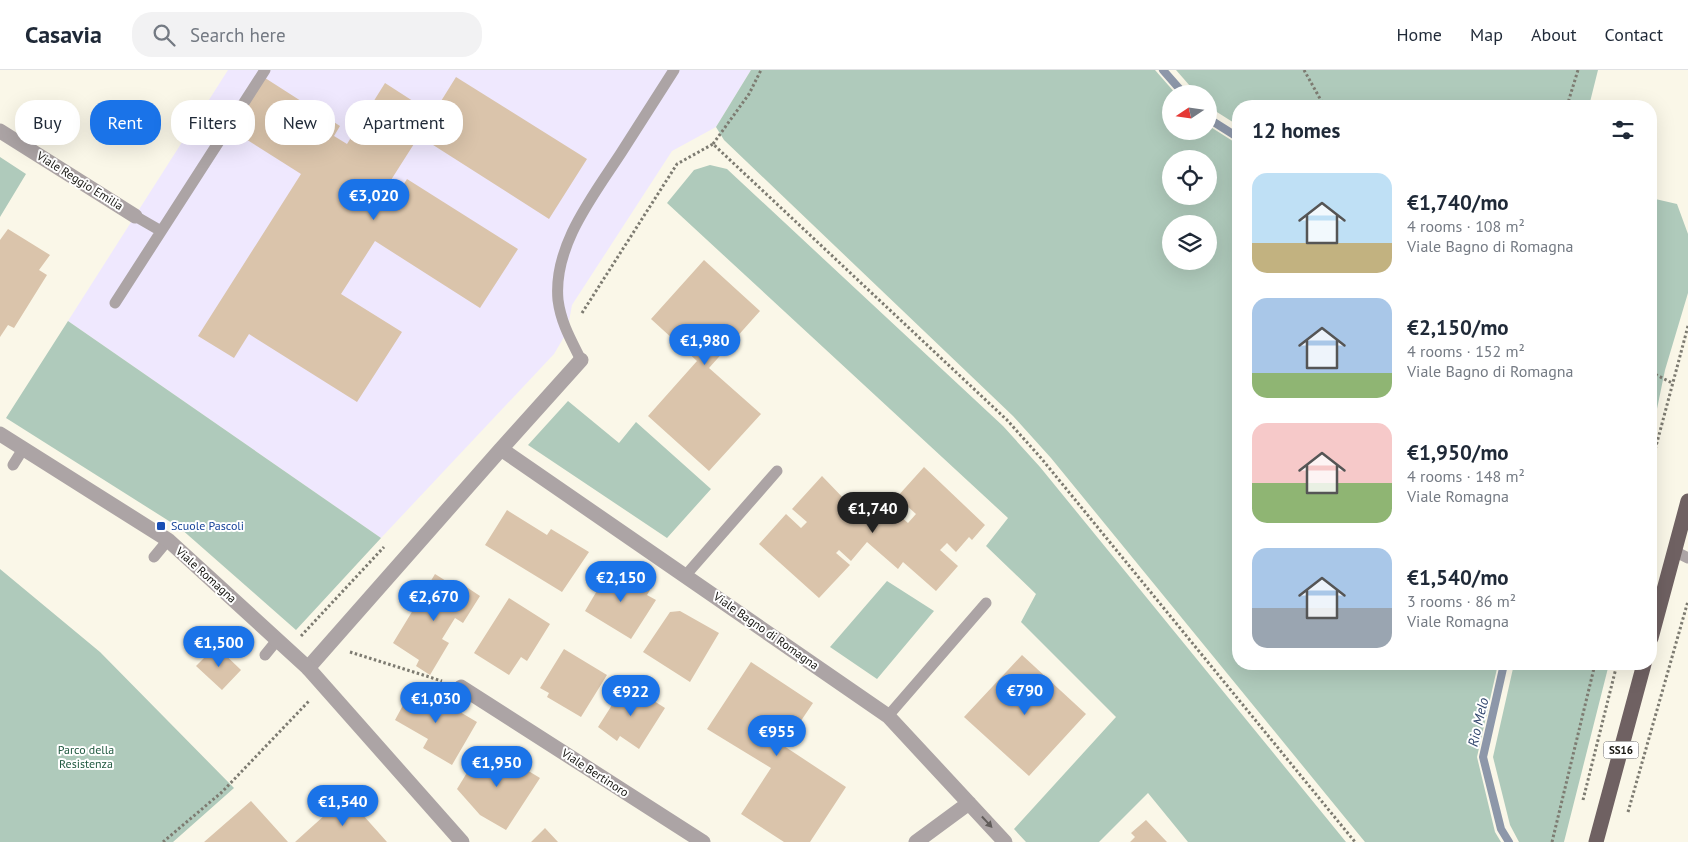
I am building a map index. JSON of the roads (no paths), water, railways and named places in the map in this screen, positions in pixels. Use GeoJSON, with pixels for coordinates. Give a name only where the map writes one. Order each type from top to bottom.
{"type":"FeatureCollection","features":[{"type":"Feature","properties":{"kind":"main road"},"geometry":{"type":"LineString","coordinates":[[1657,621],[1681,554],[1688,501]]}},
{"type":"Feature","properties":{"kind":"main road","name":"SS16"},"geometry":{"type":"LineString","coordinates":[[1597,839],[1642,670]]}},
{"type":"Feature","properties":{"kind":"street","name":"Viale Reggio Emilia"},"geometry":{"type":"LineString","coordinates":[[0,131],[135,216]]}},
{"type":"Feature","properties":{"kind":"street"},"geometry":{"type":"LineString","coordinates":[[308,668],[580,360]]}},
{"type":"Feature","properties":{"kind":"street","name":"Viale Romagna"},"geometry":{"type":"LineString","coordinates":[[0,434],[168,540],[308,668],[462,842]]}},
{"type":"Feature","properties":{"kind":"street","name":"Viale Bagno di Romagna"},"geometry":{"type":"LineString","coordinates":[[501,449],[888,716],[1005,842]]}},
{"type":"Feature","properties":{"kind":"street","name":"Viale Bertinoro"},"geometry":{"type":"LineString","coordinates":[[461,687],[703,842]]}},
{"type":"Feature","properties":{"kind":"street"},"geometry":{"type":"LineString","coordinates":[[916,842],[969,803]]}},
{"type":"Feature","properties":{"kind":"lane"},"geometry":{"type":"LineString","coordinates":[[114,303],[265,70]]}},
{"type":"Feature","properties":{"kind":"lane"},"geometry":{"type":"LineString","coordinates":[[580,360],[562,321],[558,298],[559,275],[564,256],[581,214],[674,70]]}},
{"type":"Feature","properties":{"kind":"lane"},"geometry":{"type":"LineString","coordinates":[[135,216],[161,231]]}},
{"type":"Feature","properties":{"kind":"lane"},"geometry":{"type":"LineString","coordinates":[[13,465],[23,448]]}},
{"type":"Feature","properties":{"kind":"lane"},"geometry":{"type":"LineString","coordinates":[[685,576],[777,470]]}},
{"type":"Feature","properties":{"kind":"lane"},"geometry":{"type":"LineString","coordinates":[[154,557],[168,540]]}},
{"type":"Feature","properties":{"kind":"lane"},"geometry":{"type":"LineString","coordinates":[[888,716],[986,603]]}},
{"type":"Feature","properties":{"kind":"lane"},"geometry":{"type":"LineString","coordinates":[[265,655],[278,639]]}},
{"type":"Feature","properties":{"kind":"waterway","name":"Rio Melo"},"geometry":{"type":"LineString","coordinates":[[1163,70],[1176,85]]}},
{"type":"Feature","properties":{"kind":"waterway","name":"Rio Melo"},"geometry":{"type":"LineString","coordinates":[[1218,125],[1232,134]]}},
{"type":"Feature","properties":{"kind":"waterway","name":"Rio Melo"},"geometry":{"type":"LineString","coordinates":[[1503,670],[1483,757],[1501,829],[1509,842]]}},
{"type":"Feature","properties":{"kind":"place","name":"Scuole Pascoli"},"geometry":{"type":"Point","coordinates":[161,526]}},
{"type":"Feature","properties":{"kind":"park label","name":"Parco della Resistenza"},"geometry":{"type":"Point","coordinates":[86,757]}}]}
